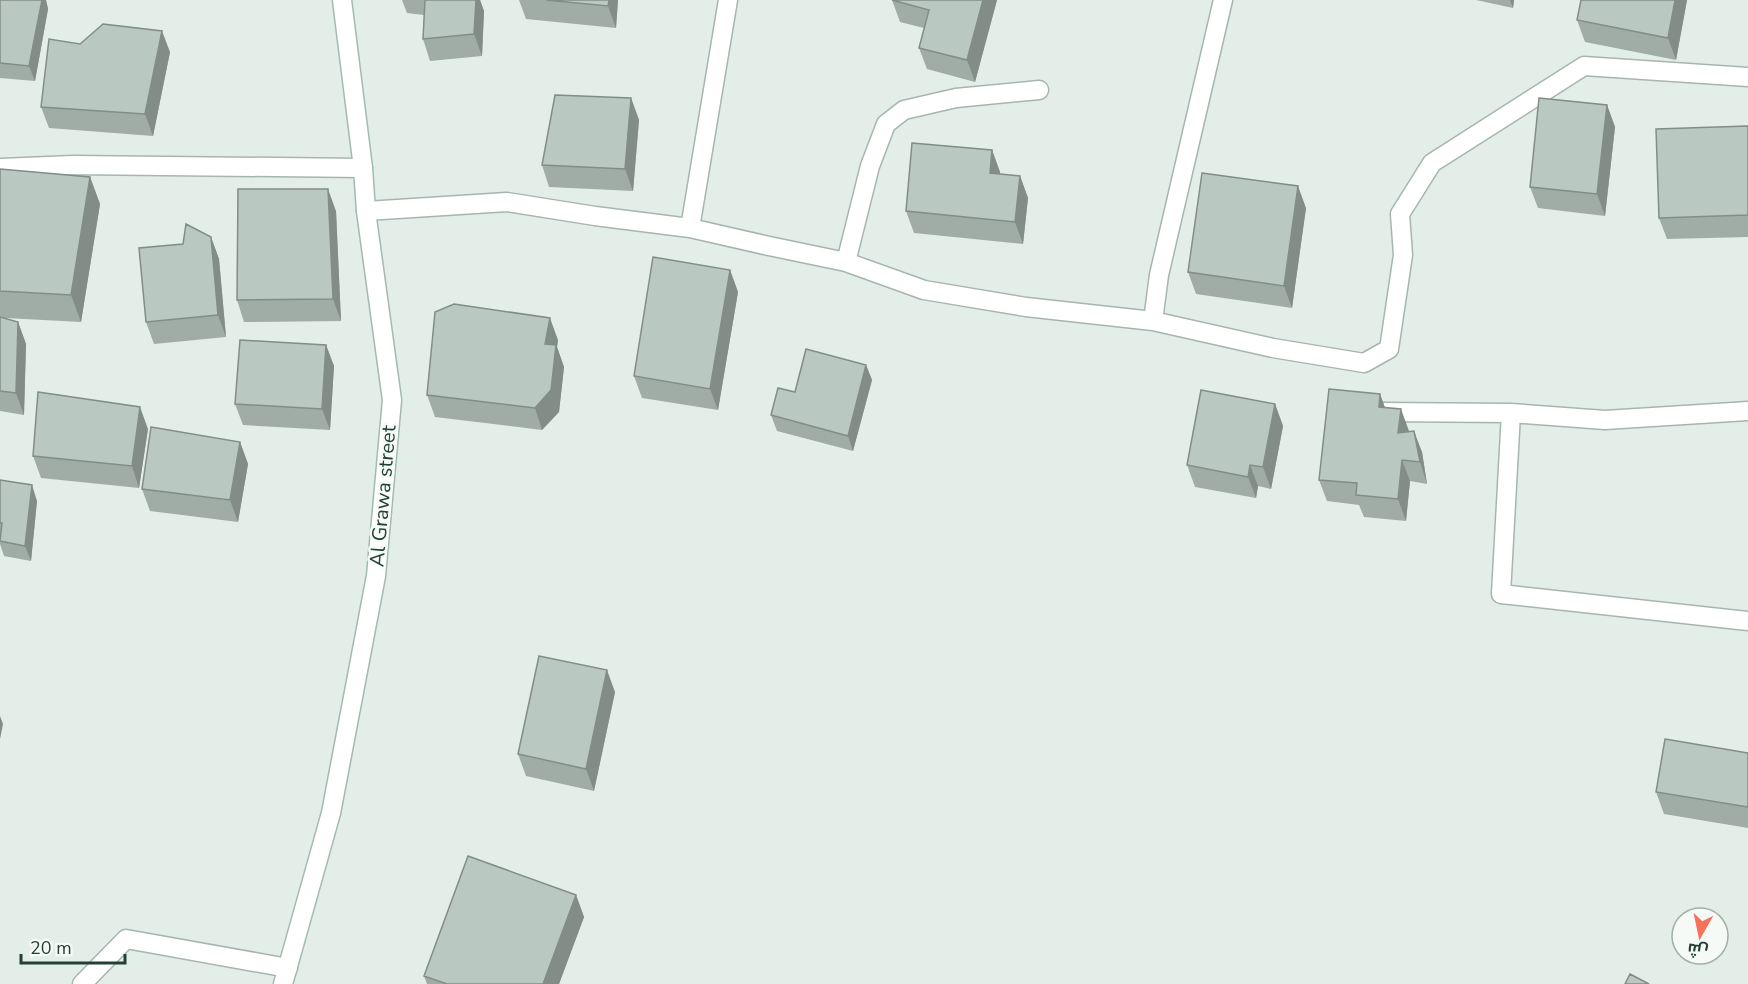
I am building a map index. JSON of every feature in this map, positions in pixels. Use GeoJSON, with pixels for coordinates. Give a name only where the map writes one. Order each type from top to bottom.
{"type":"FeatureCollection","features":[{"type":"Feature","properties":{"kind":"street","name":"Al Grawa street"},"geometry":{"type":"LineString","coordinates":[[286,976],[331,813],[376,576],[392,400],[366,211],[363,168],[342,0]]}},
{"type":"Feature","properties":{"kind":"street"},"geometry":{"type":"LineString","coordinates":[[690,228],[728,0]]}},
{"type":"Feature","properties":{"kind":"street"},"geometry":{"type":"LineString","coordinates":[[1153,321],[1159,275],[1223,0]]}},
{"type":"Feature","properties":{"kind":"street"},"geometry":{"type":"LineString","coordinates":[[366,211],[507,202],[690,228],[846,262],[924,290],[1026,307],[1153,321],[1273,348],[1364,363],[1389,349],[1403,255],[1400,214],[1432,163],[1584,66],[1748,77]]}},
{"type":"Feature","properties":{"kind":"street"},"geometry":{"type":"LineString","coordinates":[[846,262],[870,166],[886,124],[904,110],[956,98],[1039,90]]}},
{"type":"Feature","properties":{"kind":"street"},"geometry":{"type":"LineString","coordinates":[[0,168],[73,165],[363,168]]}},
{"type":"Feature","properties":{"kind":"street"},"geometry":{"type":"LineString","coordinates":[[1360,411],[1511,413],[1605,420],[1748,411]]}},
{"type":"Feature","properties":{"kind":"street"},"geometry":{"type":"LineString","coordinates":[[1511,413],[1501,594],[1748,621]]}},
{"type":"Feature","properties":{"kind":"street"},"geometry":{"type":"LineString","coordinates":[[82,984],[126,939],[286,976]]}},
{"type":"Feature","properties":{"kind":"building"},"geometry":{"type":"Polygon","coordinates":[[[0,0],[42,0],[29,66],[0,63],[0,0]]]}},
{"type":"Feature","properties":{"kind":"building"},"geometry":{"type":"Polygon","coordinates":[[[425,0],[476,0],[474,34],[423,39],[425,0]]]}},
{"type":"Feature","properties":{"kind":"building"},"geometry":{"type":"Polygon","coordinates":[[[546,0],[609,0],[608,6],[546,0]]]}},
{"type":"Feature","properties":{"kind":"building"},"geometry":{"type":"Polygon","coordinates":[[[892,0],[983,0],[967,60],[919,48],[929,10],[892,0]]]}},
{"type":"Feature","properties":{"kind":"building"},"geometry":{"type":"Polygon","coordinates":[[[1581,0],[1675,0],[1668,38],[1577,20],[1581,0]]]}},
{"type":"Feature","properties":{"kind":"building"},"geometry":{"type":"Polygon","coordinates":[[[103,24],[162,31],[145,114],[41,107],[49,39],[80,44],[103,24]]]}},
{"type":"Feature","properties":{"kind":"building"},"geometry":{"type":"Polygon","coordinates":[[[555,95],[631,98],[625,169],[542,165],[555,95]]]}},
{"type":"Feature","properties":{"kind":"building"},"geometry":{"type":"Polygon","coordinates":[[[1539,98],[1607,105],[1597,194],[1530,187],[1539,98]]]}},
{"type":"Feature","properties":{"kind":"building"},"geometry":{"type":"Polygon","coordinates":[[[1748,126],[1748,215],[1659,218],[1656,129],[1748,126]]]}},
{"type":"Feature","properties":{"kind":"building"},"geometry":{"type":"Polygon","coordinates":[[[912,143],[992,150],[990,173],[1020,176],[1015,222],[906,211],[912,143]]]}},
{"type":"Feature","properties":{"kind":"building"},"geometry":{"type":"Polygon","coordinates":[[[0,169],[90,177],[71,295],[0,291],[0,169]]]}},
{"type":"Feature","properties":{"kind":"building"},"geometry":{"type":"Polygon","coordinates":[[[1202,173],[1298,186],[1284,286],[1188,272],[1202,173]]]}},
{"type":"Feature","properties":{"kind":"building"},"geometry":{"type":"Polygon","coordinates":[[[238,189],[328,189],[333,299],[237,300],[238,189]]]}},
{"type":"Feature","properties":{"kind":"building"},"geometry":{"type":"Polygon","coordinates":[[[186,224],[211,237],[218,315],[146,322],[139,248],[183,244],[186,224]]]}},
{"type":"Feature","properties":{"kind":"building"},"geometry":{"type":"Polygon","coordinates":[[[653,257],[730,270],[710,389],[634,376],[653,257]]]}},
{"type":"Feature","properties":{"kind":"building"},"geometry":{"type":"Polygon","coordinates":[[[454,304],[550,318],[545,344],[556,345],[551,390],[535,408],[427,395],[435,312],[454,304]]]}},
{"type":"Feature","properties":{"kind":"building"},"geometry":{"type":"Polygon","coordinates":[[[0,317],[18,322],[16,393],[0,391],[0,317]]]}},
{"type":"Feature","properties":{"kind":"building"},"geometry":{"type":"Polygon","coordinates":[[[240,340],[326,345],[322,409],[235,404],[240,340]]]}},
{"type":"Feature","properties":{"kind":"building"},"geometry":{"type":"Polygon","coordinates":[[[806,349],[866,365],[848,436],[771,415],[778,388],[795,392],[806,349]]]}},
{"type":"Feature","properties":{"kind":"building"},"geometry":{"type":"Polygon","coordinates":[[[1329,389],[1380,394],[1379,407],[1401,409],[1398,433],[1414,431],[1420,462],[1402,460],[1398,499],[1356,495],[1357,483],[1319,480],[1329,389]]]}},
{"type":"Feature","properties":{"kind":"building"},"geometry":{"type":"Polygon","coordinates":[[[1201,390],[1275,404],[1263,467],[1250,465],[1248,477],[1187,465],[1201,390]]]}},
{"type":"Feature","properties":{"kind":"building"},"geometry":{"type":"Polygon","coordinates":[[[38,392],[140,407],[132,466],[33,456],[38,392]]]}},
{"type":"Feature","properties":{"kind":"building"},"geometry":{"type":"Polygon","coordinates":[[[151,427],[240,442],[230,500],[142,489],[151,427]]]}},
{"type":"Feature","properties":{"kind":"building"},"geometry":{"type":"Polygon","coordinates":[[[0,480],[32,485],[25,546],[0,541],[2,523],[0,523],[0,480]]]}},
{"type":"Feature","properties":{"kind":"building"},"geometry":{"type":"Polygon","coordinates":[[[539,656],[607,670],[586,769],[518,754],[539,656]]]}},
{"type":"Feature","properties":{"kind":"building"},"geometry":{"type":"Polygon","coordinates":[[[1665,739],[1748,753],[1748,807],[1656,792],[1665,739]]]}},
{"type":"Feature","properties":{"kind":"building"},"geometry":{"type":"Polygon","coordinates":[[[468,856],[576,895],[543,984],[447,984],[424,976],[468,856]]]}},
{"type":"Feature","properties":{"kind":"building"},"geometry":{"type":"Polygon","coordinates":[[[1630,974],[1649,984],[1625,984],[1630,974]]]}}]}
